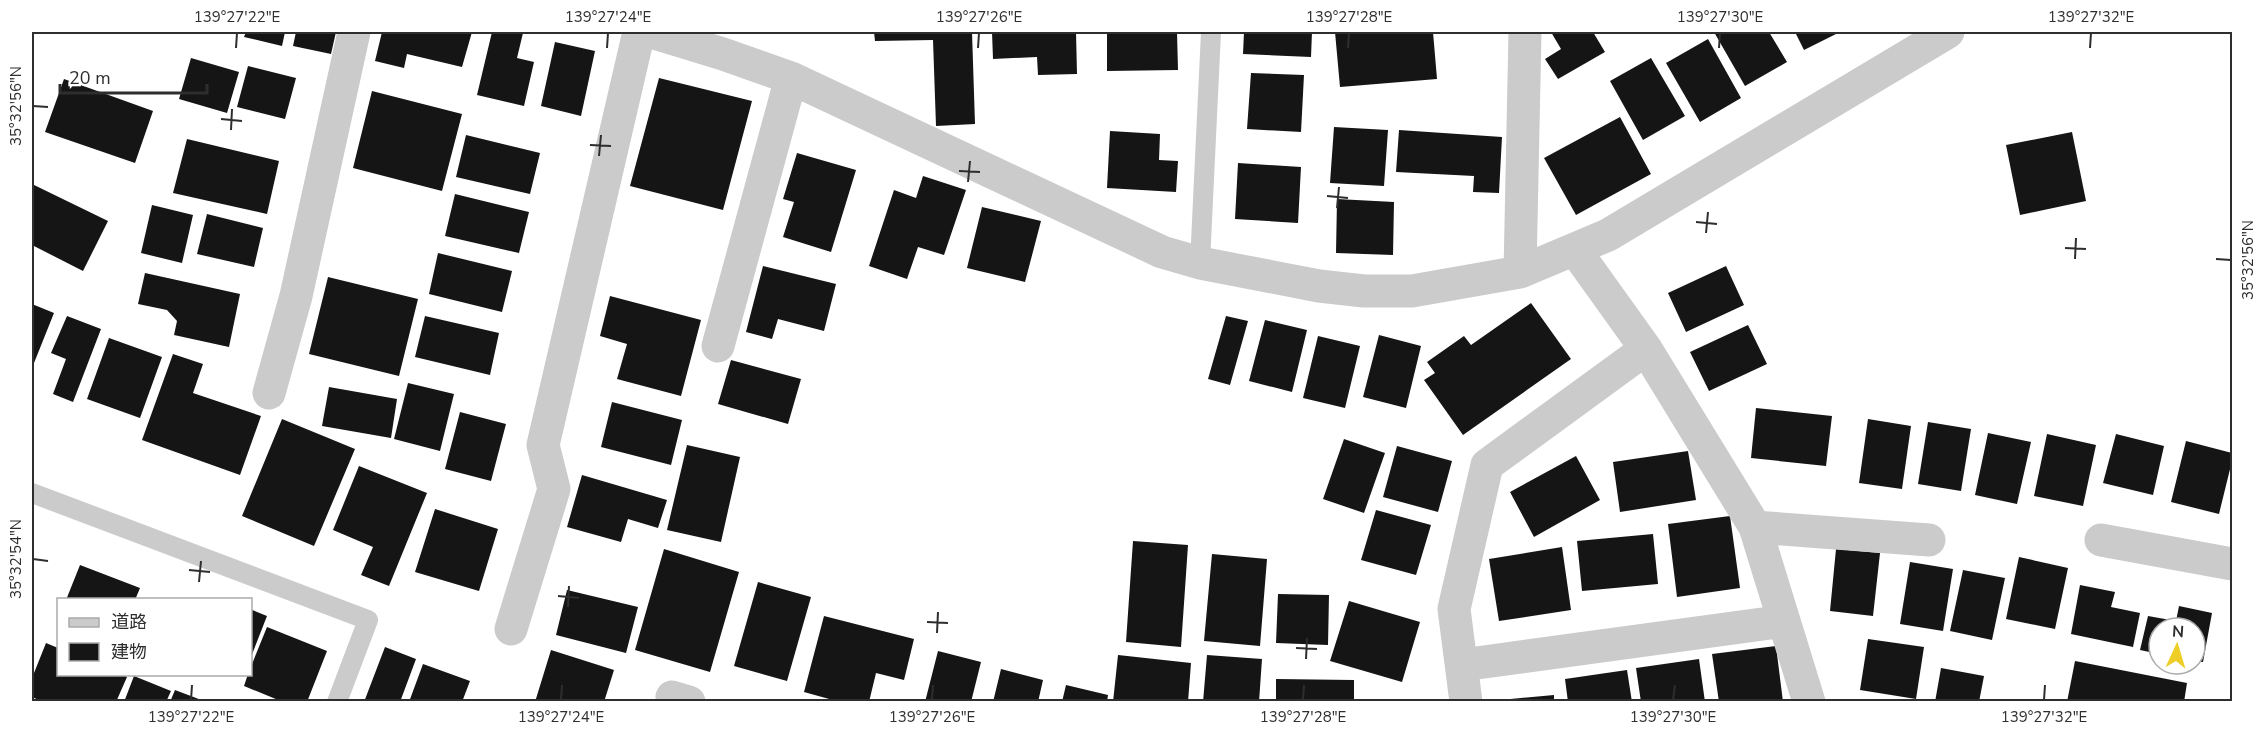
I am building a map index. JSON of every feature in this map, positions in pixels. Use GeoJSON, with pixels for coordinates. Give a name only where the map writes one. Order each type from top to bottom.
{"type":"FeatureCollection","features":[{"type":"Feature","properties":{"kind":"street"},"geometry":{"type":"LineString","coordinates":[[269,393],[296,296],[354,32]]}},
{"type":"Feature","properties":{"kind":"street"},"geometry":{"type":"LineString","coordinates":[[511,629],[554,489],[543,445],[639,32]]}},
{"type":"Feature","properties":{"kind":"street"},"geometry":{"type":"LineString","coordinates":[[651,32],[791,78],[1152,247],[1200,263],[1319,286],[1364,291],[1412,291],[1520,272],[1575,250],[1608,235],[1948,32]]}},
{"type":"Feature","properties":{"kind":"street"},"geometry":{"type":"LineString","coordinates":[[1520,272],[1524,32]]}},
{"type":"Feature","properties":{"kind":"street"},"geometry":{"type":"LineString","coordinates":[[718,346],[791,78]]}},
{"type":"Feature","properties":{"kind":"street"},"geometry":{"type":"LineString","coordinates":[[1575,250],[1646,349],[1755,527],[1809,702]]}},
{"type":"Feature","properties":{"kind":"street"},"geometry":{"type":"LineString","coordinates":[[1466,702],[1454,609],[1487,465],[1646,349]]}},
{"type":"Feature","properties":{"kind":"street"},"geometry":{"type":"LineString","coordinates":[[1755,527],[1929,540]]}},
{"type":"Feature","properties":{"kind":"street"},"geometry":{"type":"LineString","coordinates":[[2102,540],[2232,564]]}},
{"type":"Feature","properties":{"kind":"street"},"geometry":{"type":"LineString","coordinates":[[1462,665],[1784,621]]}},
{"type":"Feature","properties":{"kind":"lane"},"geometry":{"type":"LineString","coordinates":[[1200,263],[1211,32]]}},
{"type":"Feature","properties":{"kind":"lane"},"geometry":{"type":"LineString","coordinates":[[32,493],[368,620],[337,702]]}},
{"type":"Feature","properties":{"kind":"building"},"geometry":{"type":"Polygon","coordinates":[[[246,32],[285,32],[282,46],[244,37],[246,32]]]}},
{"type":"Feature","properties":{"kind":"building"},"geometry":{"type":"Polygon","coordinates":[[[296,32],[336,32],[331,54],[293,46],[296,32]]]}},
{"type":"Feature","properties":{"kind":"building"},"geometry":{"type":"Polygon","coordinates":[[[382,32],[472,32],[462,67],[407,54],[404,68],[375,61],[382,32]]]}},
{"type":"Feature","properties":{"kind":"building"},"geometry":{"type":"Polygon","coordinates":[[[492,32],[523,33],[517,58],[534,62],[524,106],[477,95],[492,32]]]}},
{"type":"Feature","properties":{"kind":"building"},"geometry":{"type":"Polygon","coordinates":[[[874,32],[972,32],[975,124],[936,126],[933,40],[875,41],[874,32]]]}},
{"type":"Feature","properties":{"kind":"building"},"geometry":{"type":"Polygon","coordinates":[[[992,32],[1076,32],[1077,74],[1038,75],[1037,57],[993,59],[992,32]]]}},
{"type":"Feature","properties":{"kind":"building"},"geometry":{"type":"Polygon","coordinates":[[[1107,32],[1177,32],[1178,70],[1107,71],[1107,32]]]}},
{"type":"Feature","properties":{"kind":"building"},"geometry":{"type":"Polygon","coordinates":[[[1244,32],[1312,32],[1311,57],[1243,54],[1244,32]]]}},
{"type":"Feature","properties":{"kind":"building"},"geometry":{"type":"Polygon","coordinates":[[[1335,32],[1433,32],[1437,79],[1340,87],[1335,32]]]}},
{"type":"Feature","properties":{"kind":"building"},"geometry":{"type":"Polygon","coordinates":[[[1551,32],[1593,32],[1605,52],[1558,79],[1545,59],[1561,49],[1551,32]]]}},
{"type":"Feature","properties":{"kind":"building"},"geometry":{"type":"Polygon","coordinates":[[[1714,32],[1769,32],[1787,62],[1745,86],[1714,32]]]}},
{"type":"Feature","properties":{"kind":"building"},"geometry":{"type":"Polygon","coordinates":[[[1795,32],[1840,32],[1804,50],[1795,32]]]}},
{"type":"Feature","properties":{"kind":"building"},"geometry":{"type":"Polygon","coordinates":[[[1708,39],[1741,98],[1700,122],[1666,63],[1708,39]]]}},
{"type":"Feature","properties":{"kind":"building"},"geometry":{"type":"Polygon","coordinates":[[[555,42],[595,51],[581,116],[541,106],[555,42]]]}},
{"type":"Feature","properties":{"kind":"building"},"geometry":{"type":"Polygon","coordinates":[[[191,58],[239,72],[227,113],[179,99],[191,58]]]}},
{"type":"Feature","properties":{"kind":"building"},"geometry":{"type":"Polygon","coordinates":[[[1651,58],[1685,116],[1643,140],[1610,81],[1651,58]]]}},
{"type":"Feature","properties":{"kind":"building"},"geometry":{"type":"Polygon","coordinates":[[[248,66],[296,78],[285,119],[237,107],[248,66]]]}},
{"type":"Feature","properties":{"kind":"building"},"geometry":{"type":"Polygon","coordinates":[[[1251,73],[1304,75],[1301,132],[1247,129],[1251,73]]]}},
{"type":"Feature","properties":{"kind":"building"},"geometry":{"type":"Polygon","coordinates":[[[659,78],[752,101],[723,210],[630,186],[659,78]]]}},
{"type":"Feature","properties":{"kind":"building"},"geometry":{"type":"Polygon","coordinates":[[[64,79],[153,111],[135,163],[45,132],[64,79]]]}},
{"type":"Feature","properties":{"kind":"building"},"geometry":{"type":"Polygon","coordinates":[[[372,91],[462,114],[442,191],[353,168],[372,91]]]}},
{"type":"Feature","properties":{"kind":"building"},"geometry":{"type":"Polygon","coordinates":[[[1620,117],[1651,174],[1576,215],[1544,158],[1620,117]]]}},
{"type":"Feature","properties":{"kind":"building"},"geometry":{"type":"Polygon","coordinates":[[[1334,127],[1388,130],[1384,186],[1330,183],[1334,127]]]}},
{"type":"Feature","properties":{"kind":"building"},"geometry":{"type":"Polygon","coordinates":[[[1399,130],[1502,137],[1499,193],[1473,192],[1474,176],[1396,172],[1399,130]]]}},
{"type":"Feature","properties":{"kind":"building"},"geometry":{"type":"Polygon","coordinates":[[[1110,131],[1160,134],[1159,160],[1178,161],[1176,192],[1107,188],[1110,131]]]}},
{"type":"Feature","properties":{"kind":"building"},"geometry":{"type":"Polygon","coordinates":[[[2072,132],[2086,201],[2020,215],[2006,145],[2072,132]]]}},
{"type":"Feature","properties":{"kind":"building"},"geometry":{"type":"Polygon","coordinates":[[[466,135],[540,153],[530,194],[456,177],[466,135]]]}},
{"type":"Feature","properties":{"kind":"building"},"geometry":{"type":"Polygon","coordinates":[[[187,139],[279,161],[267,214],[173,193],[187,139]]]}},
{"type":"Feature","properties":{"kind":"building"},"geometry":{"type":"Polygon","coordinates":[[[797,153],[856,170],[831,252],[783,237],[794,202],[783,199],[797,153]]]}},
{"type":"Feature","properties":{"kind":"building"},"geometry":{"type":"Polygon","coordinates":[[[1238,163],[1301,167],[1298,223],[1235,219],[1238,163]]]}},
{"type":"Feature","properties":{"kind":"building"},"geometry":{"type":"Polygon","coordinates":[[[923,176],[966,190],[944,255],[918,247],[907,279],[869,266],[894,190],[916,198],[923,176]]]}},
{"type":"Feature","properties":{"kind":"building"},"geometry":{"type":"Polygon","coordinates":[[[32,184],[108,221],[83,271],[32,245],[32,184]]]}},
{"type":"Feature","properties":{"kind":"building"},"geometry":{"type":"Polygon","coordinates":[[[455,194],[529,212],[519,253],[445,236],[455,194]]]}},
{"type":"Feature","properties":{"kind":"building"},"geometry":{"type":"Polygon","coordinates":[[[1337,199],[1394,202],[1393,255],[1336,253],[1337,199]]]}},
{"type":"Feature","properties":{"kind":"building"},"geometry":{"type":"Polygon","coordinates":[[[152,205],[193,215],[182,263],[141,253],[152,205]]]}},
{"type":"Feature","properties":{"kind":"building"},"geometry":{"type":"Polygon","coordinates":[[[982,207],[1041,221],[1025,282],[967,268],[982,207]]]}},
{"type":"Feature","properties":{"kind":"building"},"geometry":{"type":"Polygon","coordinates":[[[207,214],[263,228],[254,267],[197,254],[207,214]]]}},
{"type":"Feature","properties":{"kind":"building"},"geometry":{"type":"Polygon","coordinates":[[[438,253],[512,271],[502,312],[429,294],[438,253]]]}},
{"type":"Feature","properties":{"kind":"building"},"geometry":{"type":"Polygon","coordinates":[[[763,266],[836,284],[824,331],[778,319],[772,339],[746,332],[763,266]]]}},
{"type":"Feature","properties":{"kind":"building"},"geometry":{"type":"Polygon","coordinates":[[[1726,266],[1744,305],[1686,332],[1668,293],[1726,266]]]}},
{"type":"Feature","properties":{"kind":"building"},"geometry":{"type":"Polygon","coordinates":[[[145,273],[240,294],[229,347],[174,335],[177,321],[167,310],[138,304],[145,273]]]}},
{"type":"Feature","properties":{"kind":"building"},"geometry":{"type":"Polygon","coordinates":[[[328,277],[418,299],[399,376],[309,354],[328,277]]]}},
{"type":"Feature","properties":{"kind":"building"},"geometry":{"type":"Polygon","coordinates":[[[610,296],[701,320],[681,396],[617,379],[627,344],[600,336],[610,296]]]}},
{"type":"Feature","properties":{"kind":"building"},"geometry":{"type":"Polygon","coordinates":[[[1531,303],[1571,359],[1463,435],[1424,380],[1435,373],[1427,362],[1464,336],[1471,345],[1531,303]]]}},
{"type":"Feature","properties":{"kind":"building"},"geometry":{"type":"Polygon","coordinates":[[[32,304],[54,313],[32,368],[32,304]]]}},
{"type":"Feature","properties":{"kind":"building"},"geometry":{"type":"Polygon","coordinates":[[[67,316],[101,329],[73,402],[53,394],[66,359],[51,353],[67,316]]]}},
{"type":"Feature","properties":{"kind":"building"},"geometry":{"type":"Polygon","coordinates":[[[425,316],[499,333],[490,375],[415,357],[425,316]]]}},
{"type":"Feature","properties":{"kind":"building"},"geometry":{"type":"Polygon","coordinates":[[[1226,316],[1248,321],[1230,385],[1208,379],[1226,316]]]}},
{"type":"Feature","properties":{"kind":"building"},"geometry":{"type":"Polygon","coordinates":[[[1265,320],[1307,330],[1292,392],[1249,381],[1265,320]]]}},
{"type":"Feature","properties":{"kind":"building"},"geometry":{"type":"Polygon","coordinates":[[[1748,325],[1767,364],[1709,391],[1690,352],[1748,325]]]}},
{"type":"Feature","properties":{"kind":"building"},"geometry":{"type":"Polygon","coordinates":[[[1379,335],[1421,346],[1406,408],[1363,397],[1379,335]]]}},
{"type":"Feature","properties":{"kind":"building"},"geometry":{"type":"Polygon","coordinates":[[[1318,336],[1360,346],[1345,408],[1303,398],[1318,336]]]}},
{"type":"Feature","properties":{"kind":"building"},"geometry":{"type":"Polygon","coordinates":[[[109,338],[162,357],[140,418],[87,399],[109,338]]]}},
{"type":"Feature","properties":{"kind":"building"},"geometry":{"type":"Polygon","coordinates":[[[173,354],[203,364],[193,393],[261,416],[240,475],[142,440],[173,354]]]}},
{"type":"Feature","properties":{"kind":"building"},"geometry":{"type":"Polygon","coordinates":[[[731,360],[801,379],[788,424],[718,404],[731,360]]]}},
{"type":"Feature","properties":{"kind":"building"},"geometry":{"type":"Polygon","coordinates":[[[408,383],[454,394],[440,451],[394,439],[408,383]]]}},
{"type":"Feature","properties":{"kind":"building"},"geometry":{"type":"Polygon","coordinates":[[[329,387],[397,399],[391,438],[322,426],[329,387]]]}},
{"type":"Feature","properties":{"kind":"building"},"geometry":{"type":"Polygon","coordinates":[[[612,402],[682,420],[671,465],[601,447],[612,402]]]}},
{"type":"Feature","properties":{"kind":"building"},"geometry":{"type":"Polygon","coordinates":[[[1756,408],[1832,416],[1826,466],[1751,458],[1756,408]]]}},
{"type":"Feature","properties":{"kind":"building"},"geometry":{"type":"Polygon","coordinates":[[[460,412],[506,424],[491,481],[445,469],[460,412]]]}},
{"type":"Feature","properties":{"kind":"building"},"geometry":{"type":"Polygon","coordinates":[[[282,419],[355,449],[314,546],[242,516],[282,419]]]}},
{"type":"Feature","properties":{"kind":"building"},"geometry":{"type":"Polygon","coordinates":[[[1868,419],[1911,426],[1902,489],[1859,483],[1868,419]]]}},
{"type":"Feature","properties":{"kind":"building"},"geometry":{"type":"Polygon","coordinates":[[[1928,422],[1971,429],[1961,491],[1918,484],[1928,422]]]}},
{"type":"Feature","properties":{"kind":"building"},"geometry":{"type":"Polygon","coordinates":[[[1988,433],[2031,442],[2017,504],[1975,495],[1988,433]]]}},
{"type":"Feature","properties":{"kind":"building"},"geometry":{"type":"Polygon","coordinates":[[[2047,434],[2096,445],[2083,506],[2034,496],[2047,434]]]}},
{"type":"Feature","properties":{"kind":"building"},"geometry":{"type":"Polygon","coordinates":[[[2116,434],[2164,446],[2153,495],[2103,483],[2116,434]]]}},
{"type":"Feature","properties":{"kind":"building"},"geometry":{"type":"Polygon","coordinates":[[[1344,439],[1385,453],[1364,513],[1323,499],[1344,439]]]}},
{"type":"Feature","properties":{"kind":"building"},"geometry":{"type":"Polygon","coordinates":[[[2186,441],[2232,453],[2219,514],[2171,502],[2186,441]]]}},
{"type":"Feature","properties":{"kind":"building"},"geometry":{"type":"Polygon","coordinates":[[[687,445],[740,457],[721,542],[667,530],[687,445]]]}},
{"type":"Feature","properties":{"kind":"building"},"geometry":{"type":"Polygon","coordinates":[[[1397,446],[1452,461],[1438,512],[1383,497],[1397,446]]]}},
{"type":"Feature","properties":{"kind":"building"},"geometry":{"type":"Polygon","coordinates":[[[1688,451],[1696,500],[1620,512],[1613,462],[1688,451]]]}},
{"type":"Feature","properties":{"kind":"building"},"geometry":{"type":"Polygon","coordinates":[[[1576,456],[1600,500],[1534,537],[1510,492],[1576,456]]]}},
{"type":"Feature","properties":{"kind":"building"},"geometry":{"type":"Polygon","coordinates":[[[359,466],[427,493],[389,586],[361,575],[373,547],[333,530],[359,466]]]}},
{"type":"Feature","properties":{"kind":"building"},"geometry":{"type":"Polygon","coordinates":[[[582,475],[667,500],[658,528],[628,519],[621,542],[567,527],[582,475]]]}},
{"type":"Feature","properties":{"kind":"building"},"geometry":{"type":"Polygon","coordinates":[[[435,509],[498,529],[479,591],[415,572],[435,509]]]}},
{"type":"Feature","properties":{"kind":"building"},"geometry":{"type":"Polygon","coordinates":[[[1376,510],[1431,525],[1416,575],[1361,560],[1376,510]]]}},
{"type":"Feature","properties":{"kind":"building"},"geometry":{"type":"Polygon","coordinates":[[[1730,516],[1740,588],[1677,597],[1668,524],[1730,516]]]}},
{"type":"Feature","properties":{"kind":"building"},"geometry":{"type":"Polygon","coordinates":[[[1653,534],[1658,584],[1582,591],[1577,541],[1653,534]]]}},
{"type":"Feature","properties":{"kind":"building"},"geometry":{"type":"Polygon","coordinates":[[[1133,541],[1188,545],[1181,647],[1126,642],[1133,541]]]}},
{"type":"Feature","properties":{"kind":"building"},"geometry":{"type":"Polygon","coordinates":[[[1562,547],[1571,610],[1499,621],[1489,559],[1562,547]]]}},
{"type":"Feature","properties":{"kind":"building"},"geometry":{"type":"Polygon","coordinates":[[[664,549],[739,572],[710,672],[635,650],[664,549]]]}},
{"type":"Feature","properties":{"kind":"building"},"geometry":{"type":"Polygon","coordinates":[[[1836,549],[1880,553],[1873,616],[1830,611],[1836,549]]]}},
{"type":"Feature","properties":{"kind":"building"},"geometry":{"type":"Polygon","coordinates":[[[1212,554],[1267,559],[1260,646],[1204,641],[1212,554]]]}},
{"type":"Feature","properties":{"kind":"building"},"geometry":{"type":"Polygon","coordinates":[[[2019,557],[2068,568],[2055,629],[2006,619],[2019,557]]]}},
{"type":"Feature","properties":{"kind":"building"},"geometry":{"type":"Polygon","coordinates":[[[1910,562],[1953,569],[1943,631],[1900,624],[1910,562]]]}},
{"type":"Feature","properties":{"kind":"building"},"geometry":{"type":"Polygon","coordinates":[[[80,565],[140,588],[136,598],[67,598],[80,565]]]}},
{"type":"Feature","properties":{"kind":"building"},"geometry":{"type":"Polygon","coordinates":[[[1963,570],[2005,578],[1992,640],[1950,631],[1963,570]]]}},
{"type":"Feature","properties":{"kind":"building"},"geometry":{"type":"Polygon","coordinates":[[[758,582],[811,597],[787,681],[734,666],[758,582]]]}},
{"type":"Feature","properties":{"kind":"building"},"geometry":{"type":"Polygon","coordinates":[[[2080,585],[2115,592],[2111,607],[2140,613],[2133,647],[2071,634],[2080,585]]]}},
{"type":"Feature","properties":{"kind":"building"},"geometry":{"type":"Polygon","coordinates":[[[567,590],[638,607],[626,653],[556,635],[567,590]]]}},
{"type":"Feature","properties":{"kind":"building"},"geometry":{"type":"Polygon","coordinates":[[[1278,594],[1329,595],[1328,645],[1276,643],[1278,594]]]}},
{"type":"Feature","properties":{"kind":"building"},"geometry":{"type":"Polygon","coordinates":[[[1349,601],[1420,622],[1402,682],[1330,661],[1349,601]]]}},
{"type":"Feature","properties":{"kind":"building"},"geometry":{"type":"Polygon","coordinates":[[[2179,606],[2212,613],[2207,640],[2207,616],[2177,616],[2179,606]]]}},
{"type":"Feature","properties":{"kind":"building"},"geometry":{"type":"Polygon","coordinates":[[[252,610],[267,616],[252,654],[252,610]]]}},
{"type":"Feature","properties":{"kind":"building"},"geometry":{"type":"Polygon","coordinates":[[[824,616],[914,639],[904,680],[876,673],[869,702],[840,702],[804,692],[824,616]]]}},
{"type":"Feature","properties":{"kind":"building"},"geometry":{"type":"Polygon","coordinates":[[[2147,620],[2147,651],[2140,650],[2147,620]]]}},
{"type":"Feature","properties":{"kind":"building"},"geometry":{"type":"Polygon","coordinates":[[[267,627],[327,651],[307,702],[283,702],[244,686],[247,676],[252,676],[252,664],[267,627]]]}},
{"type":"Feature","properties":{"kind":"building"},"geometry":{"type":"Polygon","coordinates":[[[1868,639],[1924,647],[1916,699],[1860,690],[1868,639]]]}},
{"type":"Feature","properties":{"kind":"building"},"geometry":{"type":"Polygon","coordinates":[[[46,643],[57,648],[57,676],[127,677],[116,702],[43,702],[32,697],[32,678],[46,643]]]}},
{"type":"Feature","properties":{"kind":"building"},"geometry":{"type":"Polygon","coordinates":[[[1776,646],[1783,702],[1719,702],[1712,654],[1776,646]]]}},
{"type":"Feature","properties":{"kind":"building"},"geometry":{"type":"Polygon","coordinates":[[[385,647],[416,659],[400,702],[364,702],[385,647]]]}},
{"type":"Feature","properties":{"kind":"building"},"geometry":{"type":"Polygon","coordinates":[[[551,650],[614,670],[604,702],[535,702],[551,650]]]}},
{"type":"Feature","properties":{"kind":"building"},"geometry":{"type":"Polygon","coordinates":[[[938,651],[981,662],[971,702],[925,702],[938,651]]]}},
{"type":"Feature","properties":{"kind":"building"},"geometry":{"type":"Polygon","coordinates":[[[1118,655],[1191,663],[1188,702],[1113,702],[1118,655]]]}},
{"type":"Feature","properties":{"kind":"building"},"geometry":{"type":"Polygon","coordinates":[[[1207,655],[1262,659],[1259,702],[1203,702],[1207,655]]]}},
{"type":"Feature","properties":{"kind":"building"},"geometry":{"type":"Polygon","coordinates":[[[1699,659],[1705,702],[1641,702],[1636,668],[1699,659]]]}},
{"type":"Feature","properties":{"kind":"building"},"geometry":{"type":"Polygon","coordinates":[[[2075,661],[2187,683],[2184,702],[2067,702],[2075,661]]]}},
{"type":"Feature","properties":{"kind":"building"},"geometry":{"type":"Polygon","coordinates":[[[423,664],[470,681],[462,702],[409,702],[423,664]]]}},
{"type":"Feature","properties":{"kind":"building"},"geometry":{"type":"Polygon","coordinates":[[[1941,668],[1984,676],[1979,702],[1935,702],[1941,668]]]}},
{"type":"Feature","properties":{"kind":"building"},"geometry":{"type":"Polygon","coordinates":[[[1001,669],[1043,680],[1038,702],[993,702],[1001,669]]]}},
{"type":"Feature","properties":{"kind":"building"},"geometry":{"type":"Polygon","coordinates":[[[1627,670],[1632,702],[1568,702],[1565,679],[1627,670]]]}},
{"type":"Feature","properties":{"kind":"building"},"geometry":{"type":"Polygon","coordinates":[[[134,676],[171,691],[166,702],[124,702],[134,676]]]}},
{"type":"Feature","properties":{"kind":"building"},"geometry":{"type":"Polygon","coordinates":[[[1276,679],[1354,680],[1354,702],[1276,702],[1276,679]]]}},
{"type":"Feature","properties":{"kind":"building"},"geometry":{"type":"Polygon","coordinates":[[[1066,685],[1108,695],[1107,702],[1062,702],[1066,685]]]}},
{"type":"Feature","properties":{"kind":"building"},"geometry":{"type":"Polygon","coordinates":[[[175,690],[204,701],[204,702],[170,702],[175,690]]]}},
{"type":"Feature","properties":{"kind":"building"},"geometry":{"type":"Polygon","coordinates":[[[1554,695],[1554,702],[1500,702],[1500,700],[1554,695]]]}}]}
